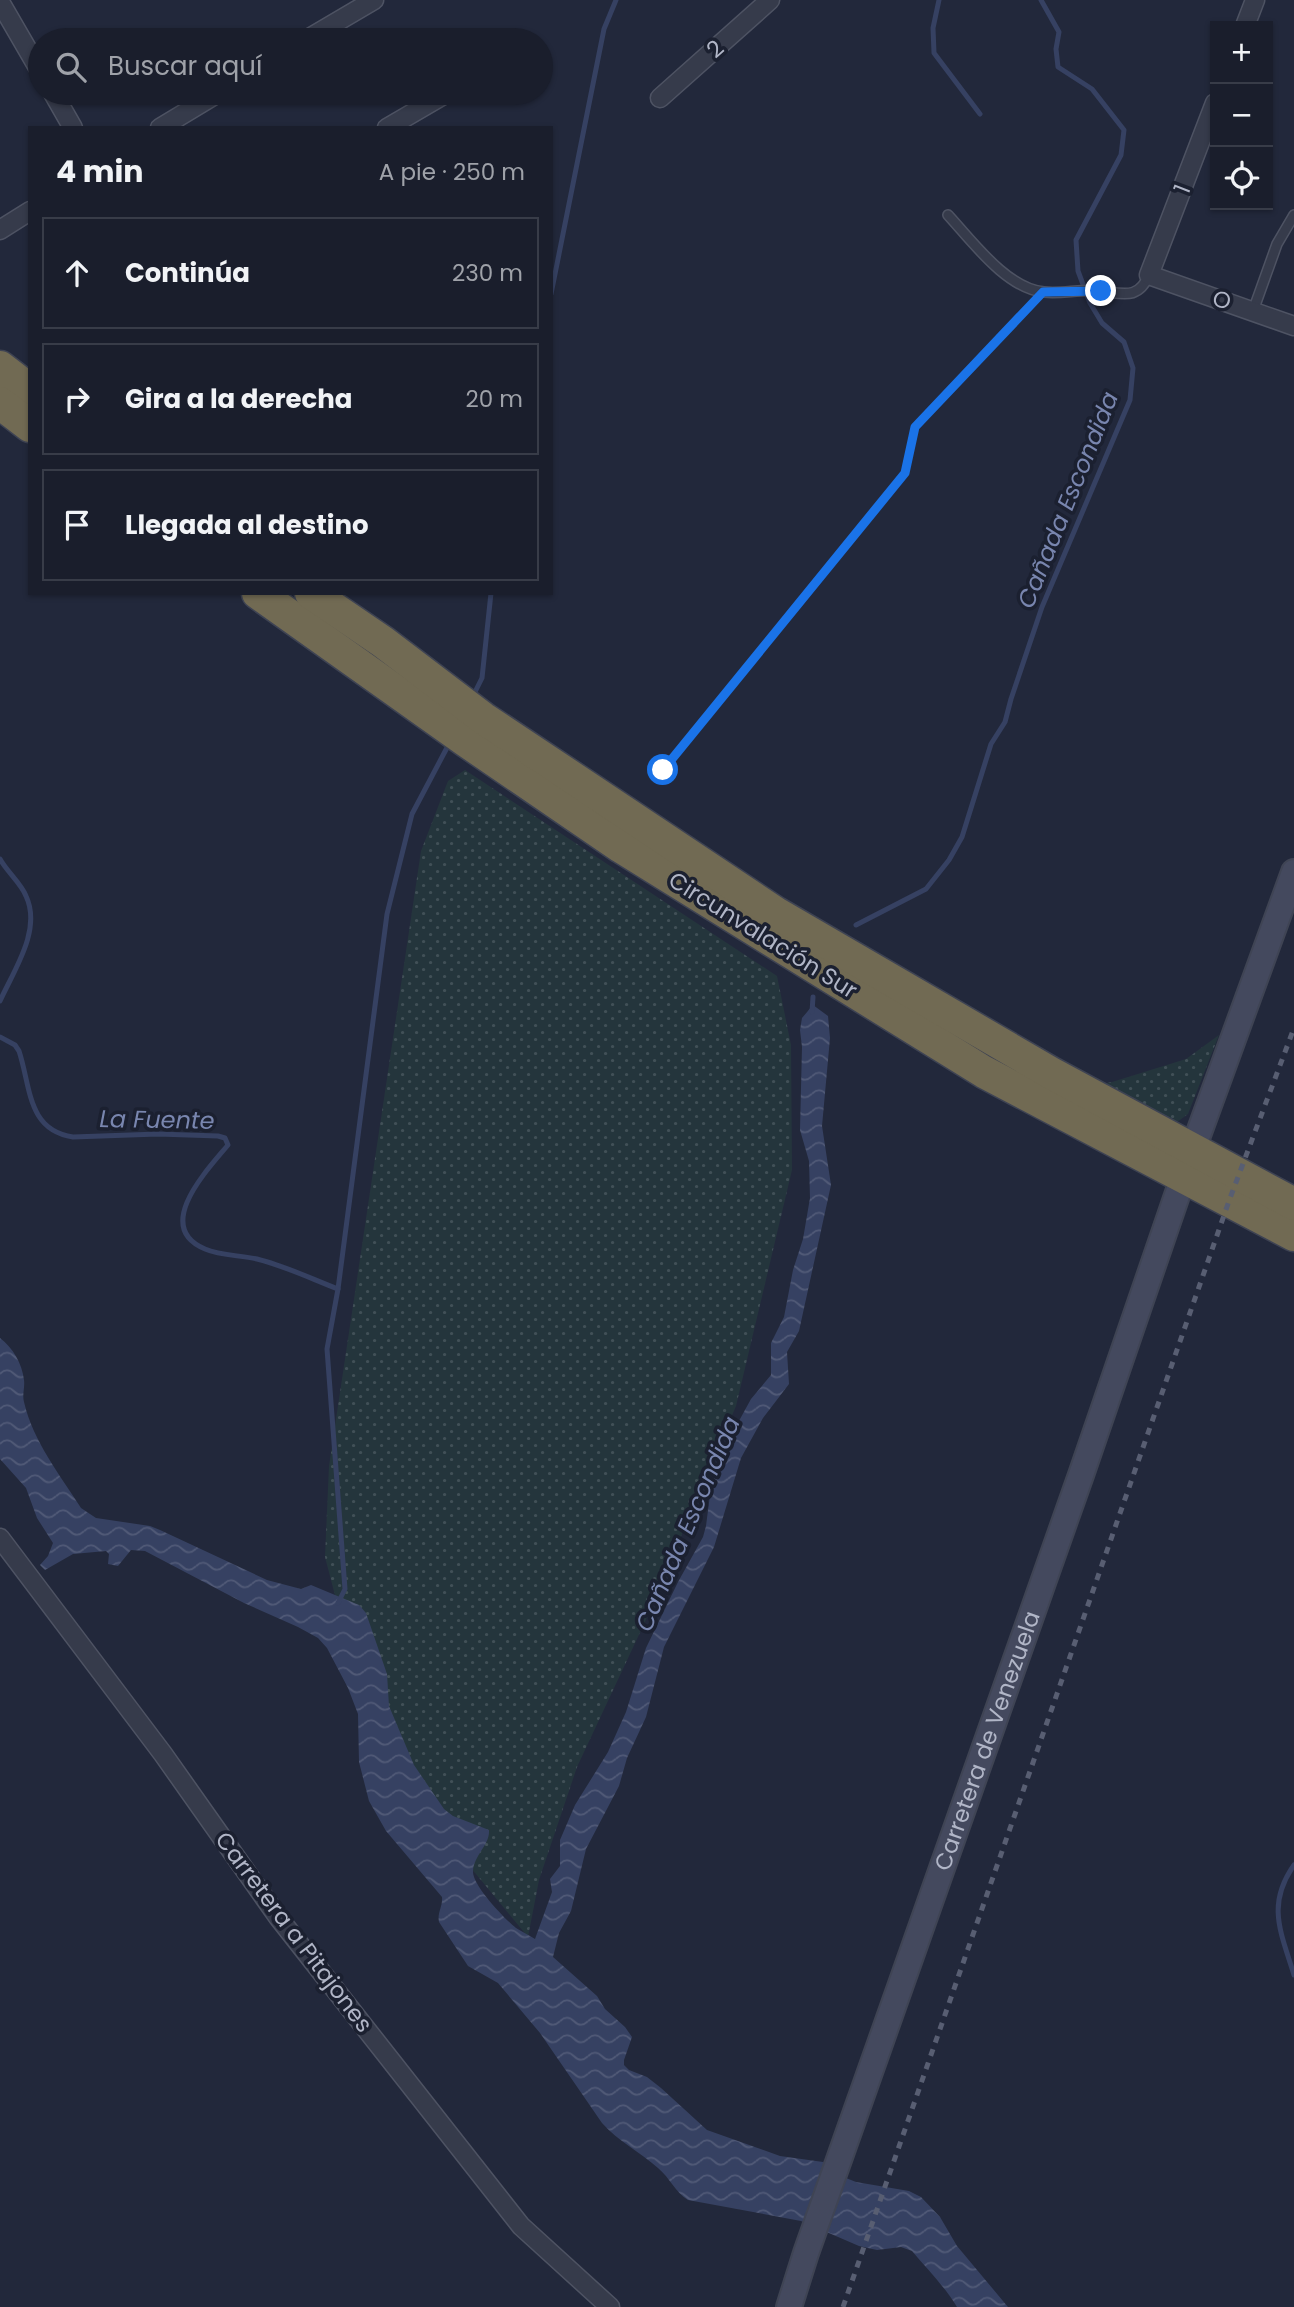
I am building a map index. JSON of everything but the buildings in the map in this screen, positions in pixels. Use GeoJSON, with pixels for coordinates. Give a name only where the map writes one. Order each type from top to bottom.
{"type":"FeatureCollection","features":[{"type":"Feature","properties":{"kind":"highway"},"geometry":{"type":"LineString","coordinates":[[0,367],[28,388]]}},
{"type":"Feature","properties":{"kind":"highway"},"geometry":{"type":"LineString","coordinates":[[0,403],[28,424]]}},
{"type":"Feature","properties":{"kind":"highway","name":"Circunvalación Sur"},"geometry":{"type":"LineString","coordinates":[[261,595],[776,913],[1051,1073],[1189,1162],[1294,1235]]}},
{"type":"Feature","properties":{"kind":"highway","name":"Circunvalación Sur"},"geometry":{"type":"LineString","coordinates":[[314,595],[383,642],[462,721]]}},
{"type":"Feature","properties":{"kind":"highway","name":"Circunvalación Sur"},"geometry":{"type":"LineString","coordinates":[[1189,1162],[1294,1204]]}},
{"type":"Feature","properties":{"kind":"main road","name":"Carretera de Venezuela"},"geometry":{"type":"LineString","coordinates":[[789,2307],[1189,1162],[1294,872]]}},
{"type":"Feature","properties":{"kind":"street"},"geometry":{"type":"LineString","coordinates":[[323,28],[355,5],[374,0]]}},
{"type":"Feature","properties":{"kind":"street","name":"2"},"geometry":{"type":"LineString","coordinates":[[660,98],[770,0]]}},
{"type":"Feature","properties":{"kind":"street"},"geometry":{"type":"LineString","coordinates":[[1247,21],[1255,0]]}},
{"type":"Feature","properties":{"kind":"street"},"geometry":{"type":"LineString","coordinates":[[0,2],[28,50]]}},
{"type":"Feature","properties":{"kind":"street"},"geometry":{"type":"LineString","coordinates":[[60,105],[72,126]]}},
{"type":"Feature","properties":{"kind":"street"},"geometry":{"type":"LineString","coordinates":[[163,126],[198,105]]}},
{"type":"Feature","properties":{"kind":"street"},"geometry":{"type":"LineString","coordinates":[[390,126],[426,105]]}},
{"type":"Feature","properties":{"kind":"street","name":"1"},"geometry":{"type":"LineString","coordinates":[[1149,275],[1210,116]]}},
{"type":"Feature","properties":{"kind":"street"},"geometry":{"type":"LineString","coordinates":[[0,230],[28,212]]}},
{"type":"Feature","properties":{"kind":"street","name":"O"},"geometry":{"type":"LineString","coordinates":[[1149,275],[1294,326]]}},
{"type":"Feature","properties":{"kind":"street","name":"Carretera a Pitajones"},"geometry":{"type":"LineString","coordinates":[[0,1538],[163,1754],[278,1917],[521,2226],[610,2307]]}},
{"type":"Feature","properties":{"kind":"lane"},"geometry":{"type":"LineString","coordinates":[[948,215],[996,268],[1026,288],[1043,292],[1085,290],[1127,294],[1139,291],[1149,275]]}},
{"type":"Feature","properties":{"kind":"lane"},"geometry":{"type":"LineString","coordinates":[[1253,311],[1277,244],[1294,215]]}},
{"type":"Feature","properties":{"kind":"path"},"geometry":{"type":"LineString","coordinates":[[663,770],[905,473],[915,427],[1043,292]]}},
{"type":"Feature","properties":{"kind":"shaded area"},"geometry":{"type":"Polygon","coordinates":[[[465,770],[777,976],[791,1045],[792,1170],[736,1406],[644,1624],[577,1767],[539,1880],[528,1937],[471,1868],[398,1743],[337,1603],[325,1557],[329,1466],[421,851],[448,781],[465,770]]]}},
{"type":"Feature","properties":{"kind":"shaded area"},"geometry":{"type":"Polygon","coordinates":[[[1219,1035],[1188,1114],[1173,1125],[1090,1086],[1112,1082],[1186,1059],[1219,1035]]]}},
{"type":"Feature","properties":{"kind":"water"},"geometry":{"type":"Polygon","coordinates":[[[813,1005],[828,1016],[830,1038],[822,1126],[831,1185],[799,1331],[787,1352],[789,1384],[763,1418],[741,1458],[714,1547],[664,1647],[646,1717],[627,1758],[619,1786],[586,1849],[571,1911],[559,1933],[553,1957],[597,1996],[605,2009],[632,2037],[624,2065],[629,2070],[647,2077],[707,2130],[780,2156],[823,2162],[856,2182],[909,2191],[921,2197],[940,2217],[957,2246],[1008,2307],[957,2307],[912,2251],[901,2247],[877,2250],[859,2246],[801,2221],[683,2197],[658,2168],[602,2123],[540,2033],[498,1983],[468,1966],[439,1922],[442,1897],[386,1831],[369,1801],[359,1762],[358,1714],[327,1648],[318,1638],[145,1551],[131,1550],[118,1566],[108,1564],[109,1554],[106,1551],[73,1554],[45,1570],[40,1565],[48,1556],[53,1543],[37,1518],[26,1488],[0,1459],[0,1338],[13,1351],[19,1362],[24,1380],[23,1399],[34,1430],[81,1508],[96,1518],[150,1526],[267,1580],[301,1589],[311,1585],[359,1605],[366,1613],[387,1674],[389,1706],[414,1765],[444,1809],[453,1816],[489,1830],[487,1840],[474,1865],[474,1877],[483,1893],[504,1917],[535,1939],[552,1892],[550,1879],[560,1866],[560,1840],[575,1805],[608,1752],[626,1712],[646,1648],[703,1537],[711,1487],[734,1430],[751,1399],[771,1375],[771,1343],[784,1317],[810,1198],[809,1161],[800,1130],[800,1030],[802,1018],[813,1005]]]}},
{"type":"Feature","properties":{"kind":"waterway"},"geometry":{"type":"LineString","coordinates":[[553,284],[604,29],[616,0]]}},
{"type":"Feature","properties":{"kind":"waterway","name":"Cañada Escondida"},"geometry":{"type":"LineString","coordinates":[[939,0],[933,28],[934,53],[980,114]]}},
{"type":"Feature","properties":{"kind":"waterway","name":"Cañada Escondida"},"geometry":{"type":"LineString","coordinates":[[856,925],[926,889],[949,860],[962,837],[991,744],[1005,722],[1042,607],[1130,400],[1133,368],[1124,342],[1102,323],[1090,303],[1078,271],[1076,240],[1121,155],[1124,130],[1092,89],[1058,67],[1056,49],[1059,32],[1041,0]]}},
{"type":"Feature","properties":{"kind":"waterway"},"geometry":{"type":"LineString","coordinates":[[473,696],[482,678],[491,595]]}},
{"type":"Feature","properties":{"kind":"waterway"},"geometry":{"type":"LineString","coordinates":[[338,1603],[345,1589],[327,1349],[338,1289],[387,914],[412,814],[450,742]]}},
{"type":"Feature","properties":{"kind":"waterway","name":"La Fuente"},"geometry":{"type":"LineString","coordinates":[[0,859],[24,891],[31,922],[19,963],[0,1001]]}},
{"type":"Feature","properties":{"kind":"waterway","name":"Cañada Escondida"},"geometry":{"type":"LineString","coordinates":[[812,1012],[813,997]]}},
{"type":"Feature","properties":{"kind":"waterway","name":"La Fuente"},"geometry":{"type":"LineString","coordinates":[[0,1037],[15,1045],[19,1051],[33,1105],[47,1126],[58,1133],[73,1137],[158,1134],[225,1138],[228,1145],[189,1198],[183,1227],[190,1239],[205,1249],[267,1262],[338,1289]]}},
{"type":"Feature","properties":{"kind":"waterway"},"geometry":{"type":"LineString","coordinates":[[1294,1865],[1285,1879],[1278,1906],[1281,1932],[1294,1975]]}},
{"type":"Feature","properties":{"kind":"railway"},"geometry":{"type":"LineString","coordinates":[[843,2307],[1229,1201],[1294,1028]]}},
{"type":"Feature","properties":{"kind":"route"},"geometry":{"type":"LineString","coordinates":[[663,770],[905,473],[915,427],[1043,292],[1101,291]]}}]}
